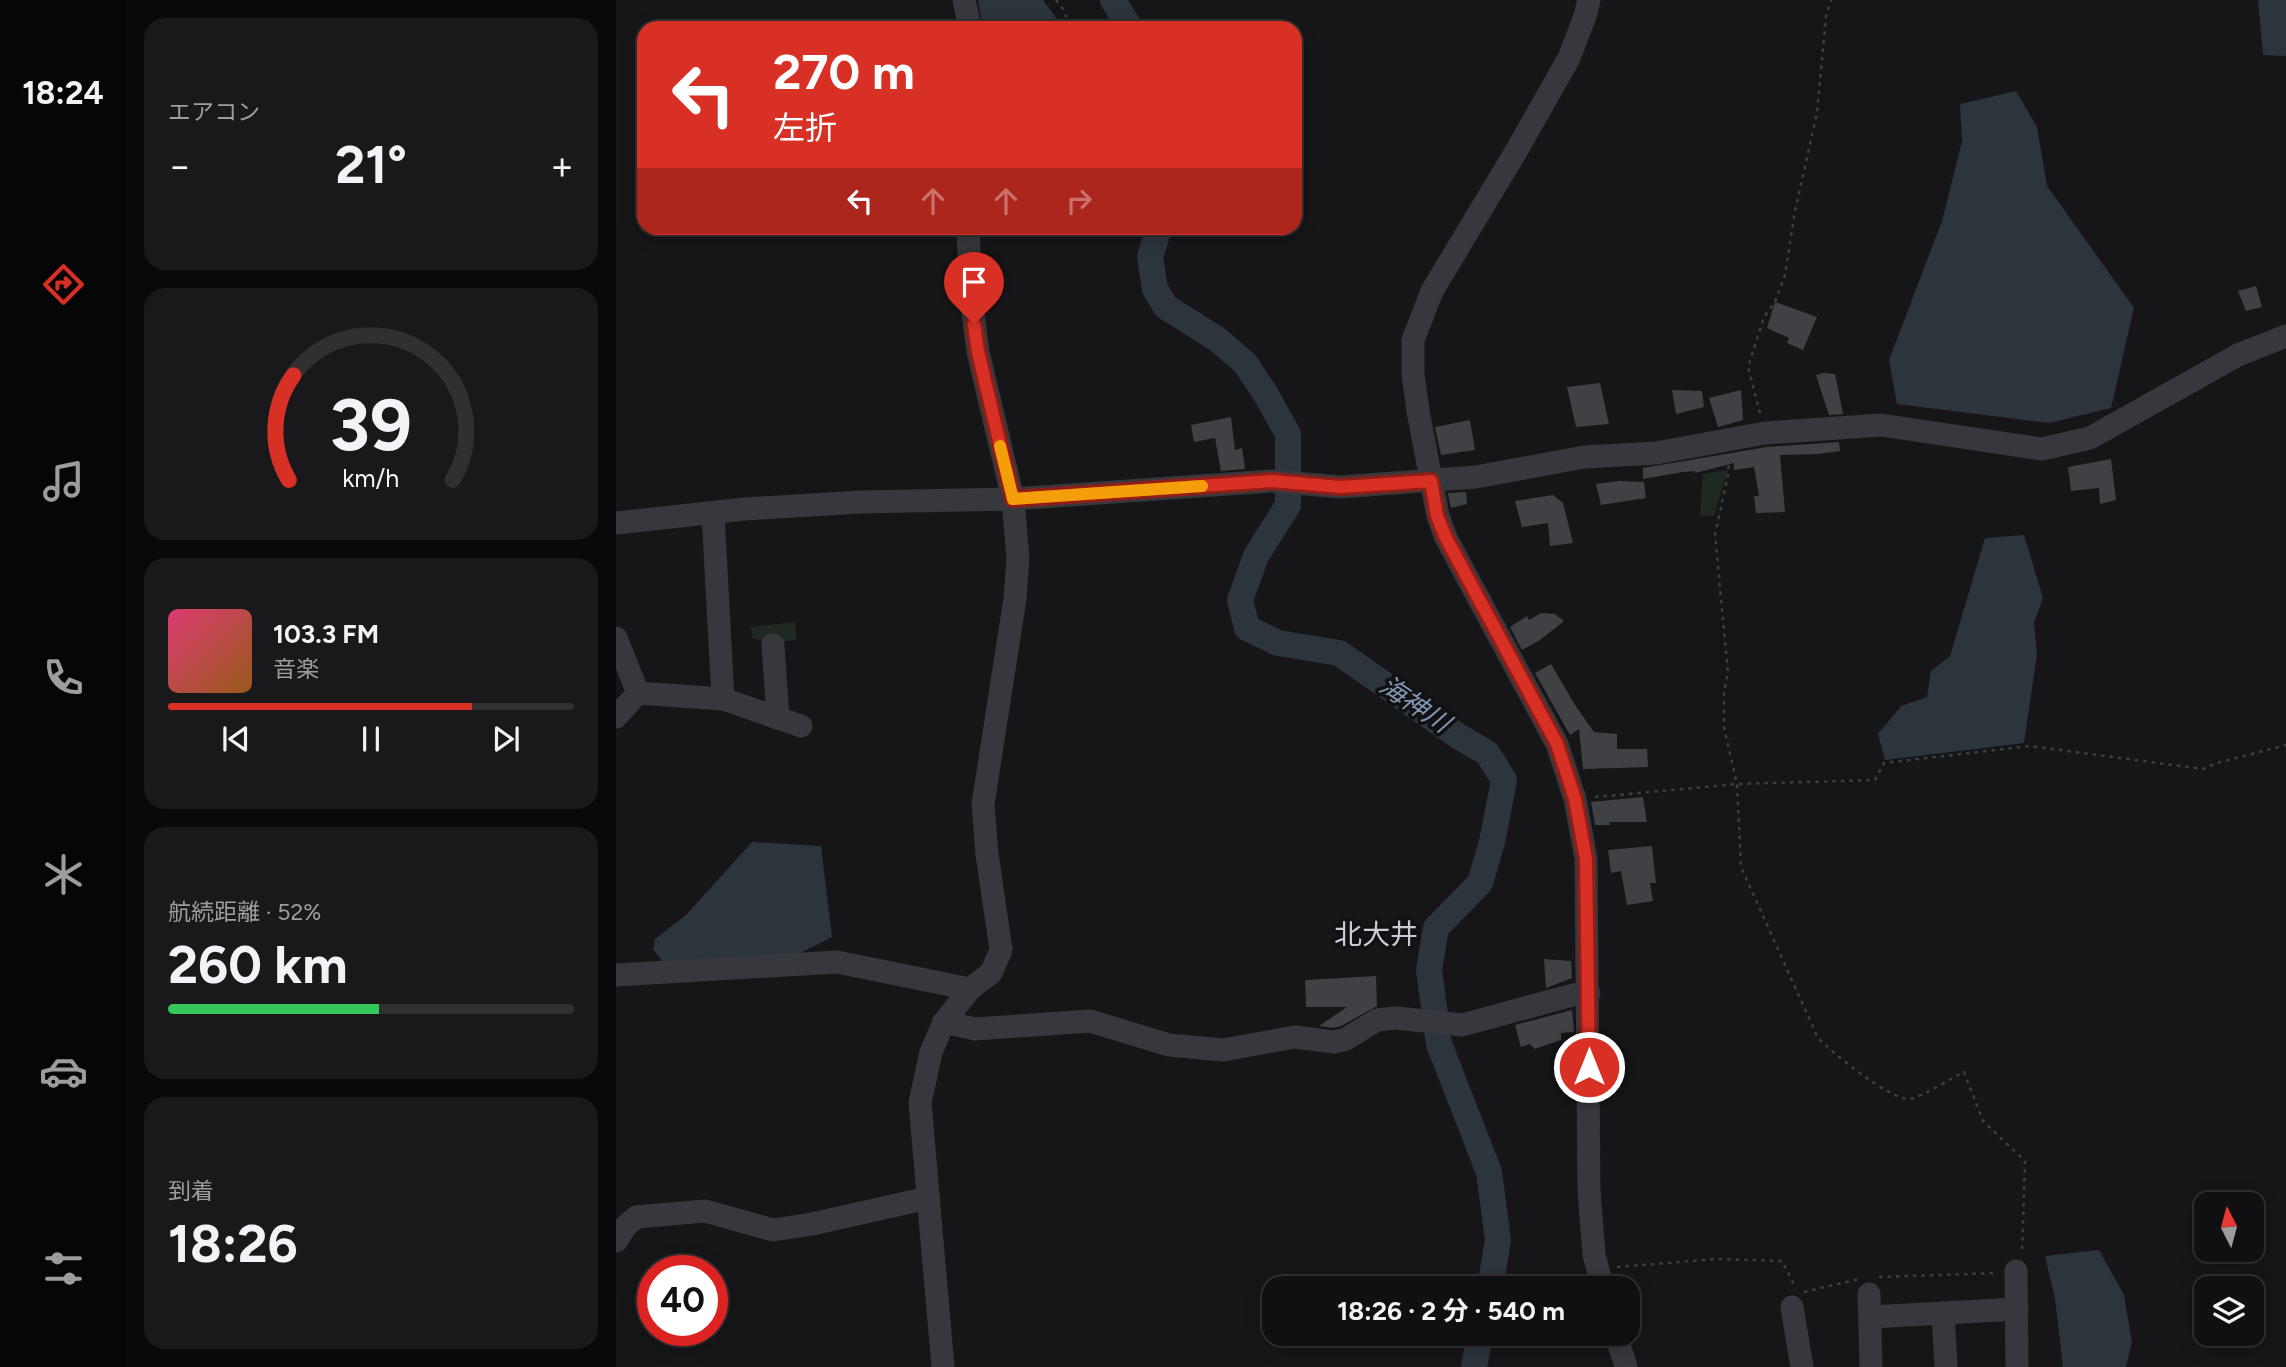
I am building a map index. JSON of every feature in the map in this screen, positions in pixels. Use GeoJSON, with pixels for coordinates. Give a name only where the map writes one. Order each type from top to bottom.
{"type":"FeatureCollection","features":[{"type":"Feature","properties":{"kind":"street"},"geometry":{"type":"LineString","coordinates":[[964,0],[968,21]]}},
{"type":"Feature","properties":{"kind":"street"},"geometry":{"type":"LineString","coordinates":[[1589,0],[1569,58],[1432,291],[1413,340],[1413,374],[1437,516],[1446,538],[1557,744],[1575,799],[1586,859],[1589,1191],[1594,1255],[1600,1276]]}},
{"type":"Feature","properties":{"kind":"street"},"geometry":{"type":"LineString","coordinates":[[943,1367],[919,1102],[931,1052],[944,1022],[970,989],[991,973],[1001,950],[987,854],[983,804],[1015,599],[1018,559],[1013,499],[978,352],[971,297],[968,235]]}},
{"type":"Feature","properties":{"kind":"street"},"geometry":{"type":"LineString","coordinates":[[616,523],[860,502],[1013,499],[1272,481],[1340,487],[1431,481],[1476,477],[1584,457],[1656,453],[1765,433],[1881,425],[2042,449],[2090,438],[2238,355],[2286,336]]}},
{"type":"Feature","properties":{"kind":"street"},"geometry":{"type":"LineString","coordinates":[[713,513],[723,699]]}},
{"type":"Feature","properties":{"kind":"street"},"geometry":{"type":"LineString","coordinates":[[616,638],[638,693]]}},
{"type":"Feature","properties":{"kind":"street"},"geometry":{"type":"LineString","coordinates":[[773,645],[778,718]]}},
{"type":"Feature","properties":{"kind":"street"},"geometry":{"type":"LineString","coordinates":[[638,693],[723,699],[801,726]]}},
{"type":"Feature","properties":{"kind":"street"},"geometry":{"type":"LineString","coordinates":[[616,717],[638,693]]}},
{"type":"Feature","properties":{"kind":"street"},"geometry":{"type":"LineString","coordinates":[[616,975],[837,962],[970,989]]}},
{"type":"Feature","properties":{"kind":"street"},"geometry":{"type":"LineString","coordinates":[[944,1022],[975,1030],[1090,1021],[1169,1045],[1223,1050],[1295,1037],[1334,1042],[1346,1039],[1377,1020],[1396,1018],[1452,1026],[1589,993]]}},
{"type":"Feature","properties":{"kind":"street"},"geometry":{"type":"LineString","coordinates":[[616,1241],[636,1217],[705,1211],[773,1230],[813,1224],[928,1198]]}},
{"type":"Feature","properties":{"kind":"street"},"geometry":{"type":"LineString","coordinates":[[2012,1266],[2017,1309],[2017,1367]]}},
{"type":"Feature","properties":{"kind":"street"},"geometry":{"type":"LineString","coordinates":[[1871,1367],[1869,1292],[1943,1313],[2017,1309]]}},
{"type":"Feature","properties":{"kind":"street"},"geometry":{"type":"LineString","coordinates":[[1792,1307],[1802,1367]]}},
{"type":"Feature","properties":{"kind":"street"},"geometry":{"type":"LineString","coordinates":[[1943,1313],[1946,1367]]}},
{"type":"Feature","properties":{"kind":"street"},"geometry":{"type":"LineString","coordinates":[[1620,1346],[1626,1367]]}},
{"type":"Feature","properties":{"kind":"path"},"geometry":{"type":"LineString","coordinates":[[1056,0],[1065,12],[1067,21]]}},
{"type":"Feature","properties":{"kind":"path"},"geometry":{"type":"LineString","coordinates":[[1765,433],[1748,367],[1764,317],[1775,302],[1785,275],[1795,211],[1817,113],[1826,16],[1831,0]]}},
{"type":"Feature","properties":{"kind":"path"},"geometry":{"type":"LineString","coordinates":[[1613,1276],[1717,1259],[1782,1261],[1799,1293],[1869,1292],[1998,1274],[2012,1266],[2023,1252],[2025,1161],[1983,1121],[1964,1072],[1911,1099],[1891,1094],[1832,1052],[1818,1038],[1741,867],[1737,784],[1724,728],[1724,692],[1728,673],[1715,535],[1728,475],[1730,440]]}},
{"type":"Feature","properties":{"kind":"path"},"geometry":{"type":"LineString","coordinates":[[1575,799],[1737,784],[1875,780],[1884,763],[2030,746],[2203,769],[2286,745]]}},
{"type":"Feature","properties":{"kind":"shaded area"},"geometry":{"type":"Polygon","coordinates":[[[978,0],[1043,0],[1057,21],[982,21],[978,0]]]}},
{"type":"Feature","properties":{"kind":"shaded area"},"geometry":{"type":"Polygon","coordinates":[[[2258,0],[2286,0],[2286,56],[2263,55],[2258,0]]]}},
{"type":"Feature","properties":{"kind":"shaded area"},"geometry":{"type":"Polygon","coordinates":[[[2016,91],[2037,127],[2047,186],[2134,308],[2111,408],[2049,423],[1897,404],[1889,360],[1942,221],[1962,141],[1960,104],[2016,91]]]}},
{"type":"Feature","properties":{"kind":"shaded area"},"geometry":{"type":"Polygon","coordinates":[[[1728,470],[1714,516],[1700,515],[1703,474],[1728,470]]]}},
{"type":"Feature","properties":{"kind":"shaded area"},"geometry":{"type":"Polygon","coordinates":[[[2024,535],[2043,598],[2034,623],[2037,654],[2024,743],[1885,760],[1878,734],[1901,706],[1927,697],[1931,671],[1950,656],[1985,538],[2024,535]]]}},
{"type":"Feature","properties":{"kind":"shaded area"},"geometry":{"type":"Polygon","coordinates":[[[795,622],[796,640],[769,643],[752,638],[751,627],[795,622]]]}},
{"type":"Feature","properties":{"kind":"shaded area"},"geometry":{"type":"Polygon","coordinates":[[[752,842],[821,846],[832,937],[798,954],[663,962],[653,949],[655,939],[686,915],[752,842]]]}},
{"type":"Feature","properties":{"kind":"shaded area"},"geometry":{"type":"Polygon","coordinates":[[[2099,1250],[2124,1295],[2132,1342],[2126,1367],[2063,1367],[2055,1299],[2045,1256],[2099,1250]]]}},
{"type":"Feature","properties":{"kind":"building"},"geometry":{"type":"Polygon","coordinates":[[[2256,286],[2262,307],[2246,311],[2238,291],[2256,286]]]}},
{"type":"Feature","properties":{"kind":"building"},"geometry":{"type":"Polygon","coordinates":[[[1775,302],[1817,317],[1803,350],[1787,343],[1789,338],[1767,328],[1775,302]]]}},
{"type":"Feature","properties":{"kind":"building"},"geometry":{"type":"Polygon","coordinates":[[[1835,374],[1843,414],[1829,415],[1816,375],[1835,374]]]}},
{"type":"Feature","properties":{"kind":"building"},"geometry":{"type":"Polygon","coordinates":[[[1600,383],[1609,424],[1576,427],[1567,387],[1600,383]]]}},
{"type":"Feature","properties":{"kind":"building"},"geometry":{"type":"Polygon","coordinates":[[[1672,390],[1702,391],[1704,407],[1676,414],[1672,390]]]}},
{"type":"Feature","properties":{"kind":"building"},"geometry":{"type":"Polygon","coordinates":[[[1741,390],[1743,420],[1718,427],[1709,398],[1741,390]]]}},
{"type":"Feature","properties":{"kind":"building"},"geometry":{"type":"Polygon","coordinates":[[[1231,417],[1235,450],[1242,448],[1245,469],[1221,471],[1215,438],[1194,442],[1191,425],[1231,417]]]}},
{"type":"Feature","properties":{"kind":"building"},"geometry":{"type":"Polygon","coordinates":[[[1470,420],[1475,450],[1441,455],[1435,427],[1470,420]]]}},
{"type":"Feature","properties":{"kind":"building"},"geometry":{"type":"Polygon","coordinates":[[[1839,442],[1840,451],[1780,455],[1785,512],[1756,513],[1754,496],[1759,496],[1754,467],[1734,470],[1734,463],[1695,473],[1683,472],[1643,479],[1643,468],[1767,447],[1839,442]]]}},
{"type":"Feature","properties":{"kind":"building"},"geometry":{"type":"Polygon","coordinates":[[[2111,459],[2116,500],[2100,504],[2099,488],[2071,491],[2068,467],[2111,459]]]}},
{"type":"Feature","properties":{"kind":"building"},"geometry":{"type":"Polygon","coordinates":[[[1644,482],[1646,498],[1601,505],[1596,484],[1644,482]]]}},
{"type":"Feature","properties":{"kind":"building"},"geometry":{"type":"Polygon","coordinates":[[[1466,492],[1467,504],[1451,508],[1448,493],[1466,492]]]}},
{"type":"Feature","properties":{"kind":"building"},"geometry":{"type":"Polygon","coordinates":[[[1553,495],[1563,503],[1573,543],[1550,546],[1548,523],[1522,527],[1515,501],[1553,495]]]}},
{"type":"Feature","properties":{"kind":"building"},"geometry":{"type":"Polygon","coordinates":[[[1541,613],[1555,614],[1564,621],[1522,650],[1510,627],[1527,616],[1529,620],[1541,613]]]}},
{"type":"Feature","properties":{"kind":"building"},"geometry":{"type":"Polygon","coordinates":[[[1551,664],[1594,732],[1617,734],[1617,749],[1647,749],[1648,767],[1583,769],[1579,729],[1570,735],[1535,673],[1551,664]]]}},
{"type":"Feature","properties":{"kind":"building"},"geometry":{"type":"Polygon","coordinates":[[[1643,797],[1647,822],[1609,822],[1610,825],[1595,825],[1591,802],[1643,797]]]}},
{"type":"Feature","properties":{"kind":"building"},"geometry":{"type":"Polygon","coordinates":[[[1652,846],[1656,883],[1650,883],[1653,901],[1627,905],[1621,871],[1611,873],[1608,850],[1652,846]]]}},
{"type":"Feature","properties":{"kind":"building"},"geometry":{"type":"Polygon","coordinates":[[[1544,959],[1571,961],[1572,978],[1546,988],[1544,959]]]}},
{"type":"Feature","properties":{"kind":"building"},"geometry":{"type":"Polygon","coordinates":[[[1376,976],[1377,1006],[1341,1026],[1319,1026],[1347,1007],[1306,1007],[1305,980],[1376,976]]]}},
{"type":"Feature","properties":{"kind":"building"},"geometry":{"type":"Polygon","coordinates":[[[1572,1010],[1574,1032],[1561,1033],[1561,1040],[1535,1049],[1530,1044],[1521,1047],[1515,1025],[1572,1010]]]}},
{"type":"Feature","properties":{"kind":"waterway","name":"海神川"},"geometry":{"type":"LineString","coordinates":[[1113,0],[1126,21]]}},
{"type":"Feature","properties":{"kind":"waterway","name":"海神川"},"geometry":{"type":"LineString","coordinates":[[1157,235],[1150,257],[1155,289],[1166,307],[1217,339],[1245,363],[1288,434],[1288,505],[1256,556],[1240,600],[1247,628],[1278,643],[1339,653],[1458,736],[1487,753],[1504,780],[1492,842],[1480,883],[1436,928],[1429,970],[1439,1044],[1489,1172],[1498,1240],[1492,1276]]}},
{"type":"Feature","properties":{"kind":"waterway","name":"海神川"},"geometry":{"type":"LineString","coordinates":[[1474,1367],[1478,1346]]}},
{"type":"Feature","properties":{"kind":"slow traffic"},"geometry":{"type":"LineString","coordinates":[[1000,446],[1013,499],[1202,486]]}},
{"type":"Feature","properties":{"kind":"district","name":"北大井"},"geometry":{"type":"Point","coordinates":[1376,934]}},
{"type":"Feature","properties":{"kind":"route"},"geometry":{"type":"LineString","coordinates":[[974,324],[978,352],[1013,499],[1272,481],[1340,487],[1431,481],[1437,516],[1446,538],[1557,744],[1575,799],[1586,859],[1589,1067]]}}]}
